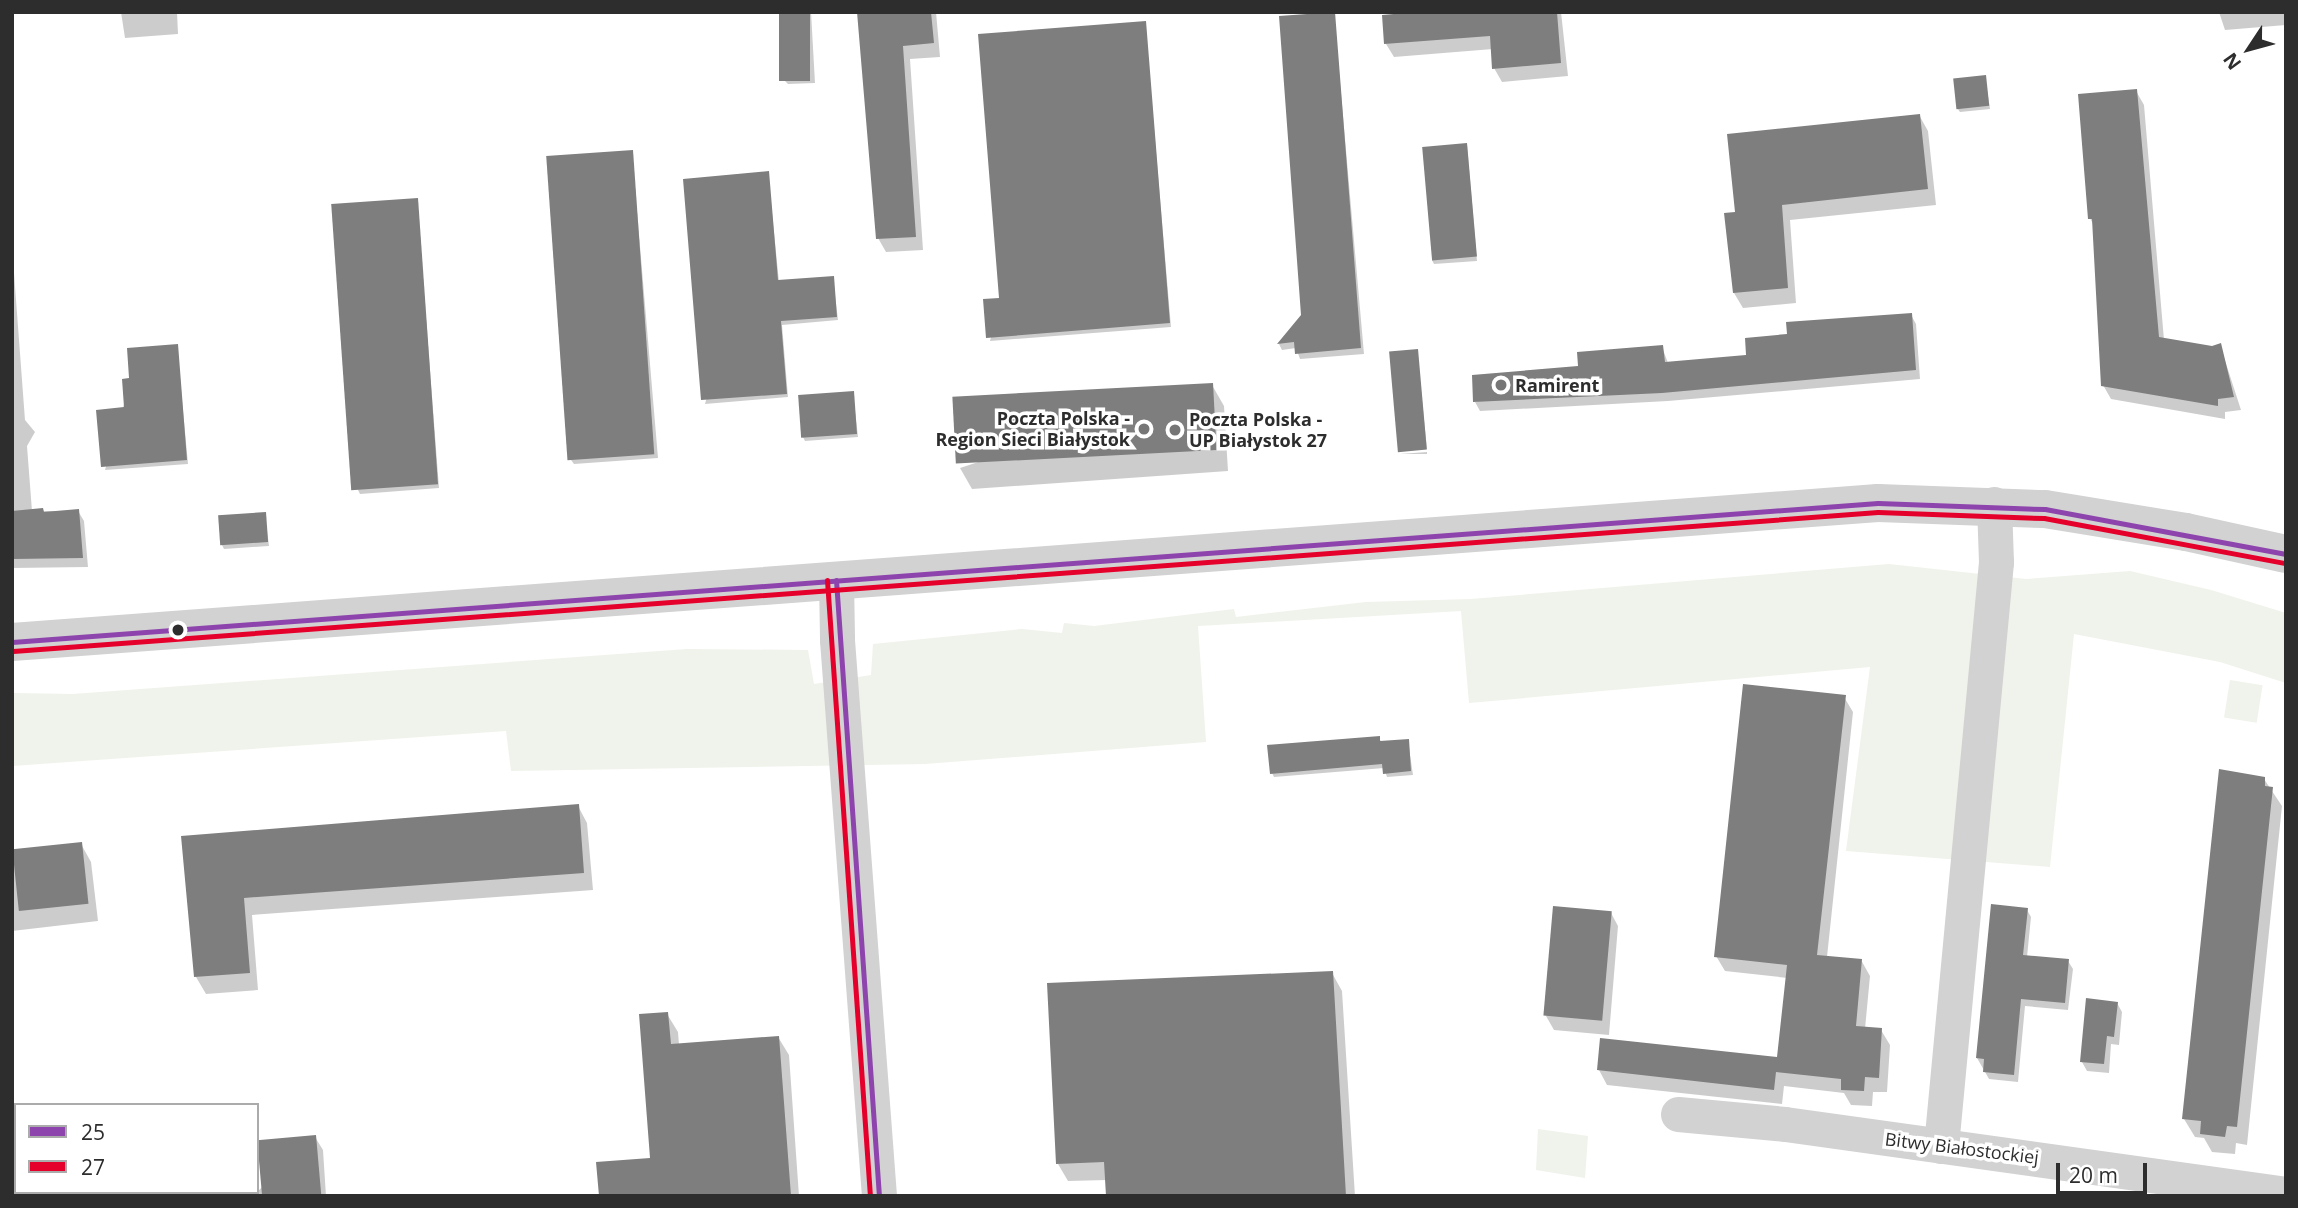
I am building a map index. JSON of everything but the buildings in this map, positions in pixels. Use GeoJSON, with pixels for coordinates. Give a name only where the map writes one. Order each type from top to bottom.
{"type":"FeatureCollection","features":[{"type":"Feature","properties":{"kind":"street"},"geometry":{"type":"LineString","coordinates":[[12,642],[1700,514],[1878,503],[1994,504],[2186,532],[2286,554]]}},
{"type":"Feature","properties":{"kind":"street"},"geometry":{"type":"LineString","coordinates":[[1941,1146],[1996,562],[1994,504]]}},
{"type":"Feature","properties":{"kind":"street"},"geometry":{"type":"LineString","coordinates":[[836,580],[837,640],[879,1196]]}},
{"type":"Feature","properties":{"kind":"street","name":"Bitwy Białostockiej"},"geometry":{"type":"LineString","coordinates":[[1678,1114],[1941,1146],[2286,1194]]}},
{"type":"Feature","properties":{"kind":"shaded area"},"geometry":{"type":"Polygon","coordinates":[[[1889,564],[2026,579],[2130,571],[2211,590],[2286,613],[2286,683],[2220,662],[2074,634],[2050,867],[1846,851],[1870,667],[1469,703],[1461,611],[1198,626],[1206,742],[925,764],[511,771],[506,731],[12,766],[12,693],[73,694],[687,649],[808,650],[814,684],[871,675],[873,644],[1022,629],[1062,633],[1064,623],[1094,626],[1234,609],[1236,617],[1366,602],[1471,599],[1889,564]]]}},
{"type":"Feature","properties":{"kind":"shaded area"},"geometry":{"type":"Polygon","coordinates":[[[2230,680],[2263,685],[2257,723],[2224,718],[2230,680]]]}},
{"type":"Feature","properties":{"kind":"shaded area"},"geometry":{"type":"Polygon","coordinates":[[[1538,1129],[1588,1136],[1585,1178],[1536,1170],[1538,1129]]]}},
{"type":"Feature","properties":{"kind":"transit line","name":"25"},"geometry":{"type":"LineString","coordinates":[[12,642],[1878,503],[2045,509],[2286,554]]}},
{"type":"Feature","properties":{"kind":"transit line","name":"27"},"geometry":{"type":"LineString","coordinates":[[13,651],[1878,512],[2044,518],[2284,563]]}},
{"type":"Feature","properties":{"kind":"transit line","name":"27"},"geometry":{"type":"LineString","coordinates":[[827,580],[870,1196]]}},
{"type":"Feature","properties":{"kind":"transit line","name":"25"},"geometry":{"type":"LineString","coordinates":[[836,580],[879,1196]]}},
{"type":"Feature","properties":{"kind":"place","name":"Ramirent"},"geometry":{"type":"Point","coordinates":[1501,385]}},
{"type":"Feature","properties":{"kind":"place","name":"Poczta Polska - Region Sieci Białystok"},"geometry":{"type":"Point","coordinates":[1144,429]}},
{"type":"Feature","properties":{"kind":"place","name":"Poczta Polska - UP Białystok 27"},"geometry":{"type":"Point","coordinates":[1175,430]}}]}
